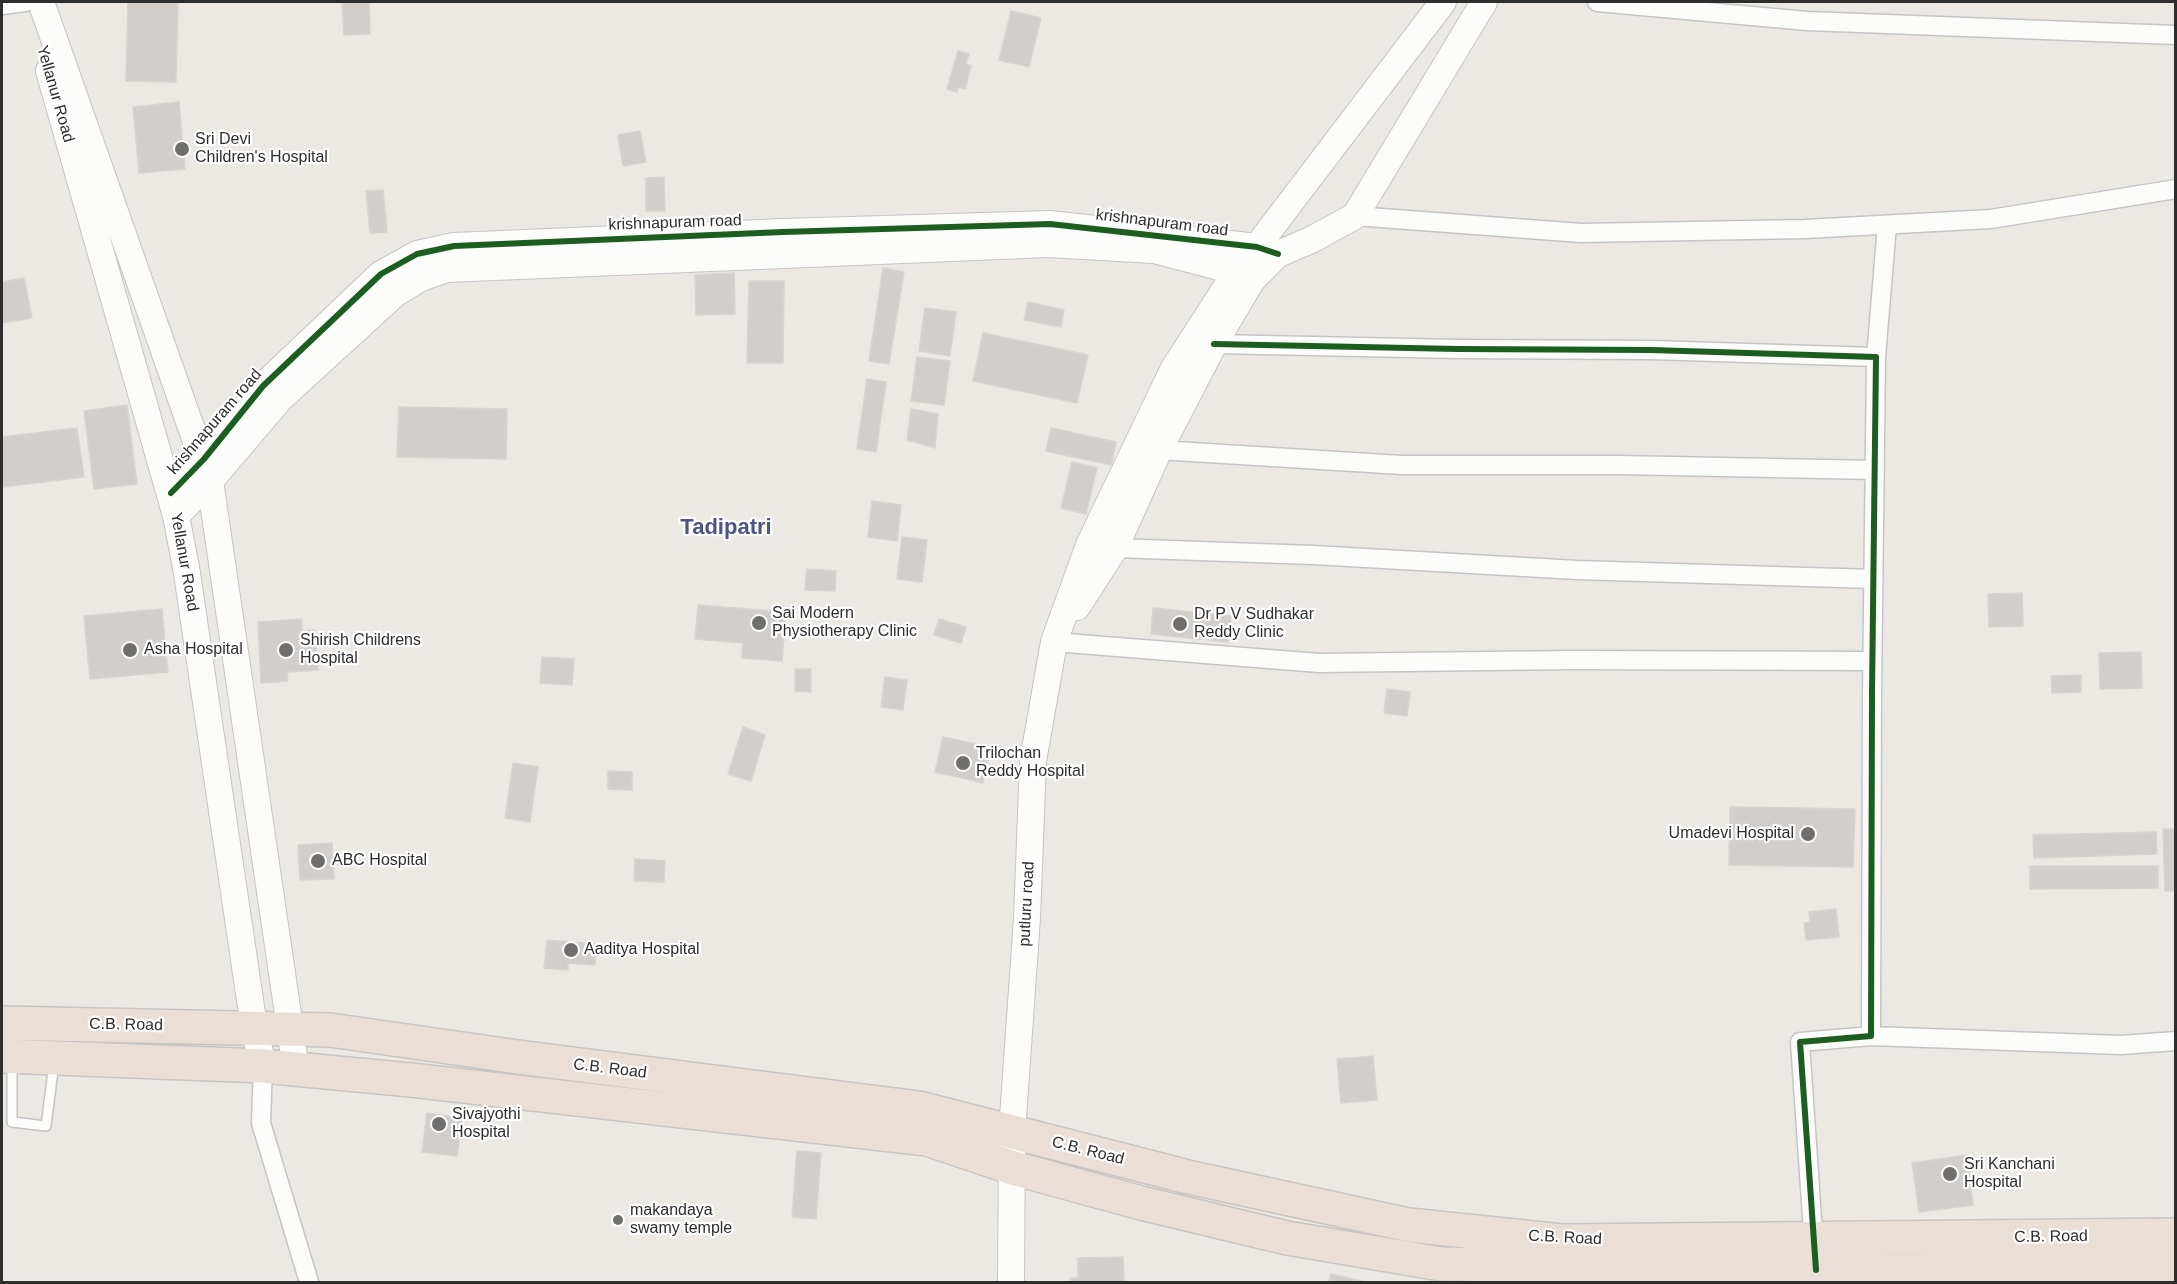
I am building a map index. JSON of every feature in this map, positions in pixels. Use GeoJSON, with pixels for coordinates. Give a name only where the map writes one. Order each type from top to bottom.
{"type":"FeatureCollection","features":[{"type":"Feature","properties":{"kind":"highway","name":"C.B. Road"},"geometry":{"type":"LineString","coordinates":[[2,1023],[330,1030],[518,1057],[920,1108],[1188,1177],[1408,1225],[1562,1241],[1815,1255],[2175,1235]]}},
{"type":"Feature","properties":{"kind":"highway"},"geometry":{"type":"LineString","coordinates":[[7,1056],[297,1069],[927,1139],[1013,1168],[1141,1203],[1435,1273],[1479,1274],[1815,1255],[1898,1271],[2175,1267]]}},
{"type":"Feature","properties":{"kind":"main road","name":"Yellanur Road"},"geometry":{"type":"LineString","coordinates":[[27,2],[173,504],[186,567],[254,1027],[263,1066]]}},
{"type":"Feature","properties":{"kind":"main road"},"geometry":{"type":"LineString","coordinates":[[41,2],[207,470],[297,1069]]}},
{"type":"Feature","properties":{"kind":"main road"},"geometry":{"type":"LineString","coordinates":[[1054,642],[1089,545],[1174,368],[1267,250],[1443,2]]}},
{"type":"Feature","properties":{"kind":"main road"},"geometry":{"type":"LineString","coordinates":[[1267,250],[1311,240],[1355,216],[1484,2]]}},
{"type":"Feature","properties":{"kind":"main road","name":"krishnapuram road"},"geometry":{"type":"LineString","coordinates":[[207,470],[263,386],[381,274],[417,254],[454,246],[783,232],[1050,224],[1267,250]]}},
{"type":"Feature","properties":{"kind":"main road","name":"krishnapuram road"},"geometry":{"type":"LineString","coordinates":[[173,504],[280,399],[396,293],[421,278],[447,269],[1048,244],[1154,250],[1245,276]]}},
{"type":"Feature","properties":{"kind":"main road"},"geometry":{"type":"LineString","coordinates":[[1054,642],[1115,548],[1159,450],[1214,344],[1245,276]]}},
{"type":"Feature","properties":{"kind":"main road","name":"putluru road"},"geometry":{"type":"LineString","coordinates":[[1011,1282],[1012,1132],[1027,918],[1033,761],[1054,642]]}},
{"type":"Feature","properties":{"kind":"street"},"geometry":{"type":"LineString","coordinates":[[2,5],[27,2]]}},
{"type":"Feature","properties":{"kind":"street"},"geometry":{"type":"LineString","coordinates":[[1598,2],[1807,21],[2175,35]]}},
{"type":"Feature","properties":{"kind":"street"},"geometry":{"type":"LineString","coordinates":[[1355,216],[1581,233],[1805,229],[1991,219],[2175,189]]}},
{"type":"Feature","properties":{"kind":"street"},"geometry":{"type":"LineString","coordinates":[[1871,1036],[1875,357],[1887,225]]}},
{"type":"Feature","properties":{"kind":"street"},"geometry":{"type":"LineString","coordinates":[[1214,344],[1651,350],[1875,357]]}},
{"type":"Feature","properties":{"kind":"street"},"geometry":{"type":"LineString","coordinates":[[1159,450],[1401,465],[1609,465],[1875,470]]}},
{"type":"Feature","properties":{"kind":"street"},"geometry":{"type":"LineString","coordinates":[[1115,548],[1313,555],[1577,570],[1873,579]]}},
{"type":"Feature","properties":{"kind":"street"},"geometry":{"type":"LineString","coordinates":[[1054,642],[1319,663],[1572,660],[1872,661]]}},
{"type":"Feature","properties":{"kind":"street"},"geometry":{"type":"LineString","coordinates":[[1815,1255],[1800,1042],[1871,1036],[2121,1045],[2175,1041]]}},
{"type":"Feature","properties":{"kind":"street"},"geometry":{"type":"LineString","coordinates":[[263,1066],[261,1123],[309,1282]]}},
{"type":"Feature","properties":{"kind":"street"},"geometry":{"type":"LineString","coordinates":[[1479,1274],[1484,1232]]}},
{"type":"Feature","properties":{"kind":"lane"},"geometry":{"type":"LineString","coordinates":[[7,1056],[12,1122],[46,1126],[55,1058]]}},
{"type":"Feature","properties":{"kind":"building"},"geometry":{"type":"Polygon","coordinates":[[[128,2],[178,2],[176,82],[126,81],[128,2]]]}},
{"type":"Feature","properties":{"kind":"building"},"geometry":{"type":"Polygon","coordinates":[[[342,2],[369,2],[370,34],[344,35],[342,2]]]}},
{"type":"Feature","properties":{"kind":"building"},"geometry":{"type":"Polygon","coordinates":[[[1011,11],[1041,18],[1029,67],[999,60],[1011,11]]]}},
{"type":"Feature","properties":{"kind":"building"},"geometry":{"type":"Polygon","coordinates":[[[958,51],[969,54],[966,64],[971,66],[965,89],[958,87],[957,92],[947,89],[958,51]]]}},
{"type":"Feature","properties":{"kind":"building"},"geometry":{"type":"Polygon","coordinates":[[[179,102],[185,169],[139,173],[133,107],[179,102]]]}},
{"type":"Feature","properties":{"kind":"building"},"geometry":{"type":"Polygon","coordinates":[[[640,131],[646,162],[623,166],[618,135],[640,131]]]}},
{"type":"Feature","properties":{"kind":"building"},"geometry":{"type":"Polygon","coordinates":[[[664,177],[665,211],[646,211],[646,178],[664,177]]]}},
{"type":"Feature","properties":{"kind":"building"},"geometry":{"type":"Polygon","coordinates":[[[383,190],[387,232],[370,233],[366,191],[383,190]]]}},
{"type":"Feature","properties":{"kind":"building"},"geometry":{"type":"Polygon","coordinates":[[[883,268],[904,272],[889,364],[869,361],[883,268]]]}},
{"type":"Feature","properties":{"kind":"building"},"geometry":{"type":"Polygon","coordinates":[[[734,273],[735,314],[696,315],[695,275],[734,273]]]}},
{"type":"Feature","properties":{"kind":"building"},"geometry":{"type":"Polygon","coordinates":[[[24,278],[32,318],[2,323],[2,282],[24,278]]]}},
{"type":"Feature","properties":{"kind":"building"},"geometry":{"type":"Polygon","coordinates":[[[749,281],[784,281],[783,363],[747,363],[749,281]]]}},
{"type":"Feature","properties":{"kind":"building"},"geometry":{"type":"Polygon","coordinates":[[[1028,302],[1064,310],[1061,327],[1024,320],[1028,302]]]}},
{"type":"Feature","properties":{"kind":"building"},"geometry":{"type":"Polygon","coordinates":[[[925,308],[956,312],[950,356],[919,351],[925,308]]]}},
{"type":"Feature","properties":{"kind":"building"},"geometry":{"type":"Polygon","coordinates":[[[983,333],[1088,355],[1077,403],[973,381],[983,333]]]}},
{"type":"Feature","properties":{"kind":"building"},"geometry":{"type":"Polygon","coordinates":[[[917,357],[950,361],[944,405],[911,401],[917,357]]]}},
{"type":"Feature","properties":{"kind":"building"},"geometry":{"type":"Polygon","coordinates":[[[867,379],[886,382],[876,452],[857,449],[867,379]]]}},
{"type":"Feature","properties":{"kind":"building"},"geometry":{"type":"Polygon","coordinates":[[[127,405],[137,484],[94,489],[84,411],[127,405]]]}},
{"type":"Feature","properties":{"kind":"building"},"geometry":{"type":"Polygon","coordinates":[[[399,407],[507,409],[506,459],[397,457],[399,407]]]}},
{"type":"Feature","properties":{"kind":"building"},"geometry":{"type":"Polygon","coordinates":[[[911,409],[938,414],[935,448],[907,440],[911,409]]]}},
{"type":"Feature","properties":{"kind":"building"},"geometry":{"type":"Polygon","coordinates":[[[77,428],[84,477],[2,487],[2,437],[77,428]]]}},
{"type":"Feature","properties":{"kind":"building"},"geometry":{"type":"Polygon","coordinates":[[[1051,428],[1116,442],[1111,465],[1046,451],[1051,428]]]}},
{"type":"Feature","properties":{"kind":"building"},"geometry":{"type":"Polygon","coordinates":[[[1072,462],[1097,468],[1086,514],[1061,508],[1072,462]]]}},
{"type":"Feature","properties":{"kind":"building"},"geometry":{"type":"Polygon","coordinates":[[[872,501],[901,505],[897,541],[868,537],[872,501]]]}},
{"type":"Feature","properties":{"kind":"building"},"geometry":{"type":"Polygon","coordinates":[[[902,537],[927,540],[922,582],[897,579],[902,537]]]}},
{"type":"Feature","properties":{"kind":"building"},"geometry":{"type":"Polygon","coordinates":[[[807,569],[836,571],[835,591],[805,590],[807,569]]]}},
{"type":"Feature","properties":{"kind":"building"},"geometry":{"type":"Polygon","coordinates":[[[2022,593],[2023,626],[1989,627],[1988,594],[2022,593]]]}},
{"type":"Feature","properties":{"kind":"building"},"geometry":{"type":"Polygon","coordinates":[[[698,605],[786,612],[782,661],[742,658],[743,643],[695,639],[698,605]]]}},
{"type":"Feature","properties":{"kind":"building"},"geometry":{"type":"Polygon","coordinates":[[[1153,608],[1231,616],[1228,642],[1151,634],[1153,608]]]}},
{"type":"Feature","properties":{"kind":"building"},"geometry":{"type":"Polygon","coordinates":[[[162,609],[168,672],[90,679],[84,616],[162,609]]]}},
{"type":"Feature","properties":{"kind":"building"},"geometry":{"type":"Polygon","coordinates":[[[302,619],[302,631],[315,630],[318,670],[287,672],[288,681],[261,683],[258,622],[302,619]]]}},
{"type":"Feature","properties":{"kind":"building"},"geometry":{"type":"Polygon","coordinates":[[[939,619],[966,627],[961,643],[934,635],[939,619]]]}},
{"type":"Feature","properties":{"kind":"building"},"geometry":{"type":"Polygon","coordinates":[[[2141,652],[2142,688],[2100,689],[2099,653],[2141,652]]]}},
{"type":"Feature","properties":{"kind":"building"},"geometry":{"type":"Polygon","coordinates":[[[542,657],[574,659],[572,685],[540,683],[542,657]]]}},
{"type":"Feature","properties":{"kind":"building"},"geometry":{"type":"Polygon","coordinates":[[[795,669],[811,669],[811,692],[795,691],[795,669]]]}},
{"type":"Feature","properties":{"kind":"building"},"geometry":{"type":"Polygon","coordinates":[[[2081,675],[2081,692],[2052,693],[2051,676],[2081,675]]]}},
{"type":"Feature","properties":{"kind":"building"},"geometry":{"type":"Polygon","coordinates":[[[885,677],[907,680],[903,710],[881,707],[885,677]]]}},
{"type":"Feature","properties":{"kind":"building"},"geometry":{"type":"Polygon","coordinates":[[[1387,689],[1410,692],[1407,716],[1384,713],[1387,689]]]}},
{"type":"Feature","properties":{"kind":"building"},"geometry":{"type":"Polygon","coordinates":[[[743,727],[765,735],[751,781],[728,774],[743,727]]]}},
{"type":"Feature","properties":{"kind":"building"},"geometry":{"type":"Polygon","coordinates":[[[943,737],[991,747],[983,783],[935,772],[943,737]]]}},
{"type":"Feature","properties":{"kind":"building"},"geometry":{"type":"Polygon","coordinates":[[[513,763],[538,767],[530,822],[505,818],[513,763]]]}},
{"type":"Feature","properties":{"kind":"building"},"geometry":{"type":"Polygon","coordinates":[[[608,771],[632,772],[632,790],[608,789],[608,771]]]}},
{"type":"Feature","properties":{"kind":"building"},"geometry":{"type":"Polygon","coordinates":[[[1730,807],[1855,809],[1853,867],[1729,865],[1730,807]]]}},
{"type":"Feature","properties":{"kind":"building"},"geometry":{"type":"Polygon","coordinates":[[[2163,829],[2176,829],[2176,891],[2165,891],[2163,829]]]}},
{"type":"Feature","properties":{"kind":"building"},"geometry":{"type":"Polygon","coordinates":[[[2156,832],[2157,854],[2034,858],[2033,835],[2156,832]]]}},
{"type":"Feature","properties":{"kind":"building"},"geometry":{"type":"Polygon","coordinates":[[[332,843],[334,879],[300,880],[298,845],[332,843]]]}},
{"type":"Feature","properties":{"kind":"building"},"geometry":{"type":"Polygon","coordinates":[[[635,859],[665,861],[664,882],[634,881],[635,859]]]}},
{"type":"Feature","properties":{"kind":"building"},"geometry":{"type":"Polygon","coordinates":[[[2030,866],[2158,866],[2158,888],[2030,889],[2030,866]]]}},
{"type":"Feature","properties":{"kind":"building"},"geometry":{"type":"Polygon","coordinates":[[[1836,909],[1839,937],[1806,940],[1804,923],[1810,922],[1809,912],[1836,909]]]}},
{"type":"Feature","properties":{"kind":"building"},"geometry":{"type":"Polygon","coordinates":[[[547,940],[596,944],[595,965],[568,963],[568,970],[544,968],[547,940]]]}},
{"type":"Feature","properties":{"kind":"building"},"geometry":{"type":"Polygon","coordinates":[[[1373,1056],[1377,1100],[1341,1103],[1337,1059],[1373,1056]]]}},
{"type":"Feature","properties":{"kind":"building"},"geometry":{"type":"Polygon","coordinates":[[[427,1113],[462,1118],[457,1156],[422,1152],[427,1113]]]}},
{"type":"Feature","properties":{"kind":"building"},"geometry":{"type":"Polygon","coordinates":[[[797,1151],[821,1153],[816,1219],[792,1217],[797,1151]]]}},
{"type":"Feature","properties":{"kind":"building"},"geometry":{"type":"Polygon","coordinates":[[[1967,1155],[1973,1205],[1919,1212],[1912,1163],[1967,1155]]]}},
{"type":"Feature","properties":{"kind":"building"},"geometry":{"type":"Polygon","coordinates":[[[1123,1257],[1124,1282],[1071,1282],[1071,1278],[1078,1278],[1078,1258],[1123,1257]]]}},
{"type":"Feature","properties":{"kind":"building"},"geometry":{"type":"Polygon","coordinates":[[[1331,1274],[1365,1282],[1329,1282],[1331,1274]]]}},
{"type":"Feature","properties":{"kind":"cycle path"},"geometry":{"type":"LineString","coordinates":[[171,493],[204,459],[263,386],[381,274],[417,254],[454,246],[783,232],[1050,224],[1257,247],[1278,254]]}},
{"type":"Feature","properties":{"kind":"cycle path"},"geometry":{"type":"LineString","coordinates":[[1214,344],[1651,350],[1876,357],[1871,1036],[1800,1042],[1816,1270]]}},
{"type":"Feature","properties":{"kind":"place","name":"Sri Devi Children's Hospital"},"geometry":{"type":"Point","coordinates":[182,149]}},
{"type":"Feature","properties":{"kind":"place","name":"Sai Modern Physiotherapy Clinic"},"geometry":{"type":"Point","coordinates":[759,623]}},
{"type":"Feature","properties":{"kind":"place","name":"Dr P V Sudhakar Reddy Clinic"},"geometry":{"type":"Point","coordinates":[1180,624]}},
{"type":"Feature","properties":{"kind":"place","name":"Asha Hospital"},"geometry":{"type":"Point","coordinates":[130,650]}},
{"type":"Feature","properties":{"kind":"place","name":"Shirish Childrens Hospital"},"geometry":{"type":"Point","coordinates":[286,650]}},
{"type":"Feature","properties":{"kind":"place","name":"Trilochan Reddy Hospital"},"geometry":{"type":"Point","coordinates":[963,763]}},
{"type":"Feature","properties":{"kind":"place","name":"Umadevi Hospital"},"geometry":{"type":"Point","coordinates":[1808,834]}},
{"type":"Feature","properties":{"kind":"place","name":"ABC Hospital"},"geometry":{"type":"Point","coordinates":[318,861]}},
{"type":"Feature","properties":{"kind":"place","name":"Aaditya Hospital"},"geometry":{"type":"Point","coordinates":[571,950]}},
{"type":"Feature","properties":{"kind":"place","name":"Sivajyothi Hospital"},"geometry":{"type":"Point","coordinates":[439,1124]}},
{"type":"Feature","properties":{"kind":"place","name":"Sri Kanchani Hospital"},"geometry":{"type":"Point","coordinates":[1950,1174]}},
{"type":"Feature","properties":{"kind":"place","name":"makandaya swamy temple"},"geometry":{"type":"Point","coordinates":[618,1220]}},
{"type":"Feature","properties":{"kind":"district","name":"Tadipatri"},"geometry":{"type":"Point","coordinates":[726,528]}}]}
